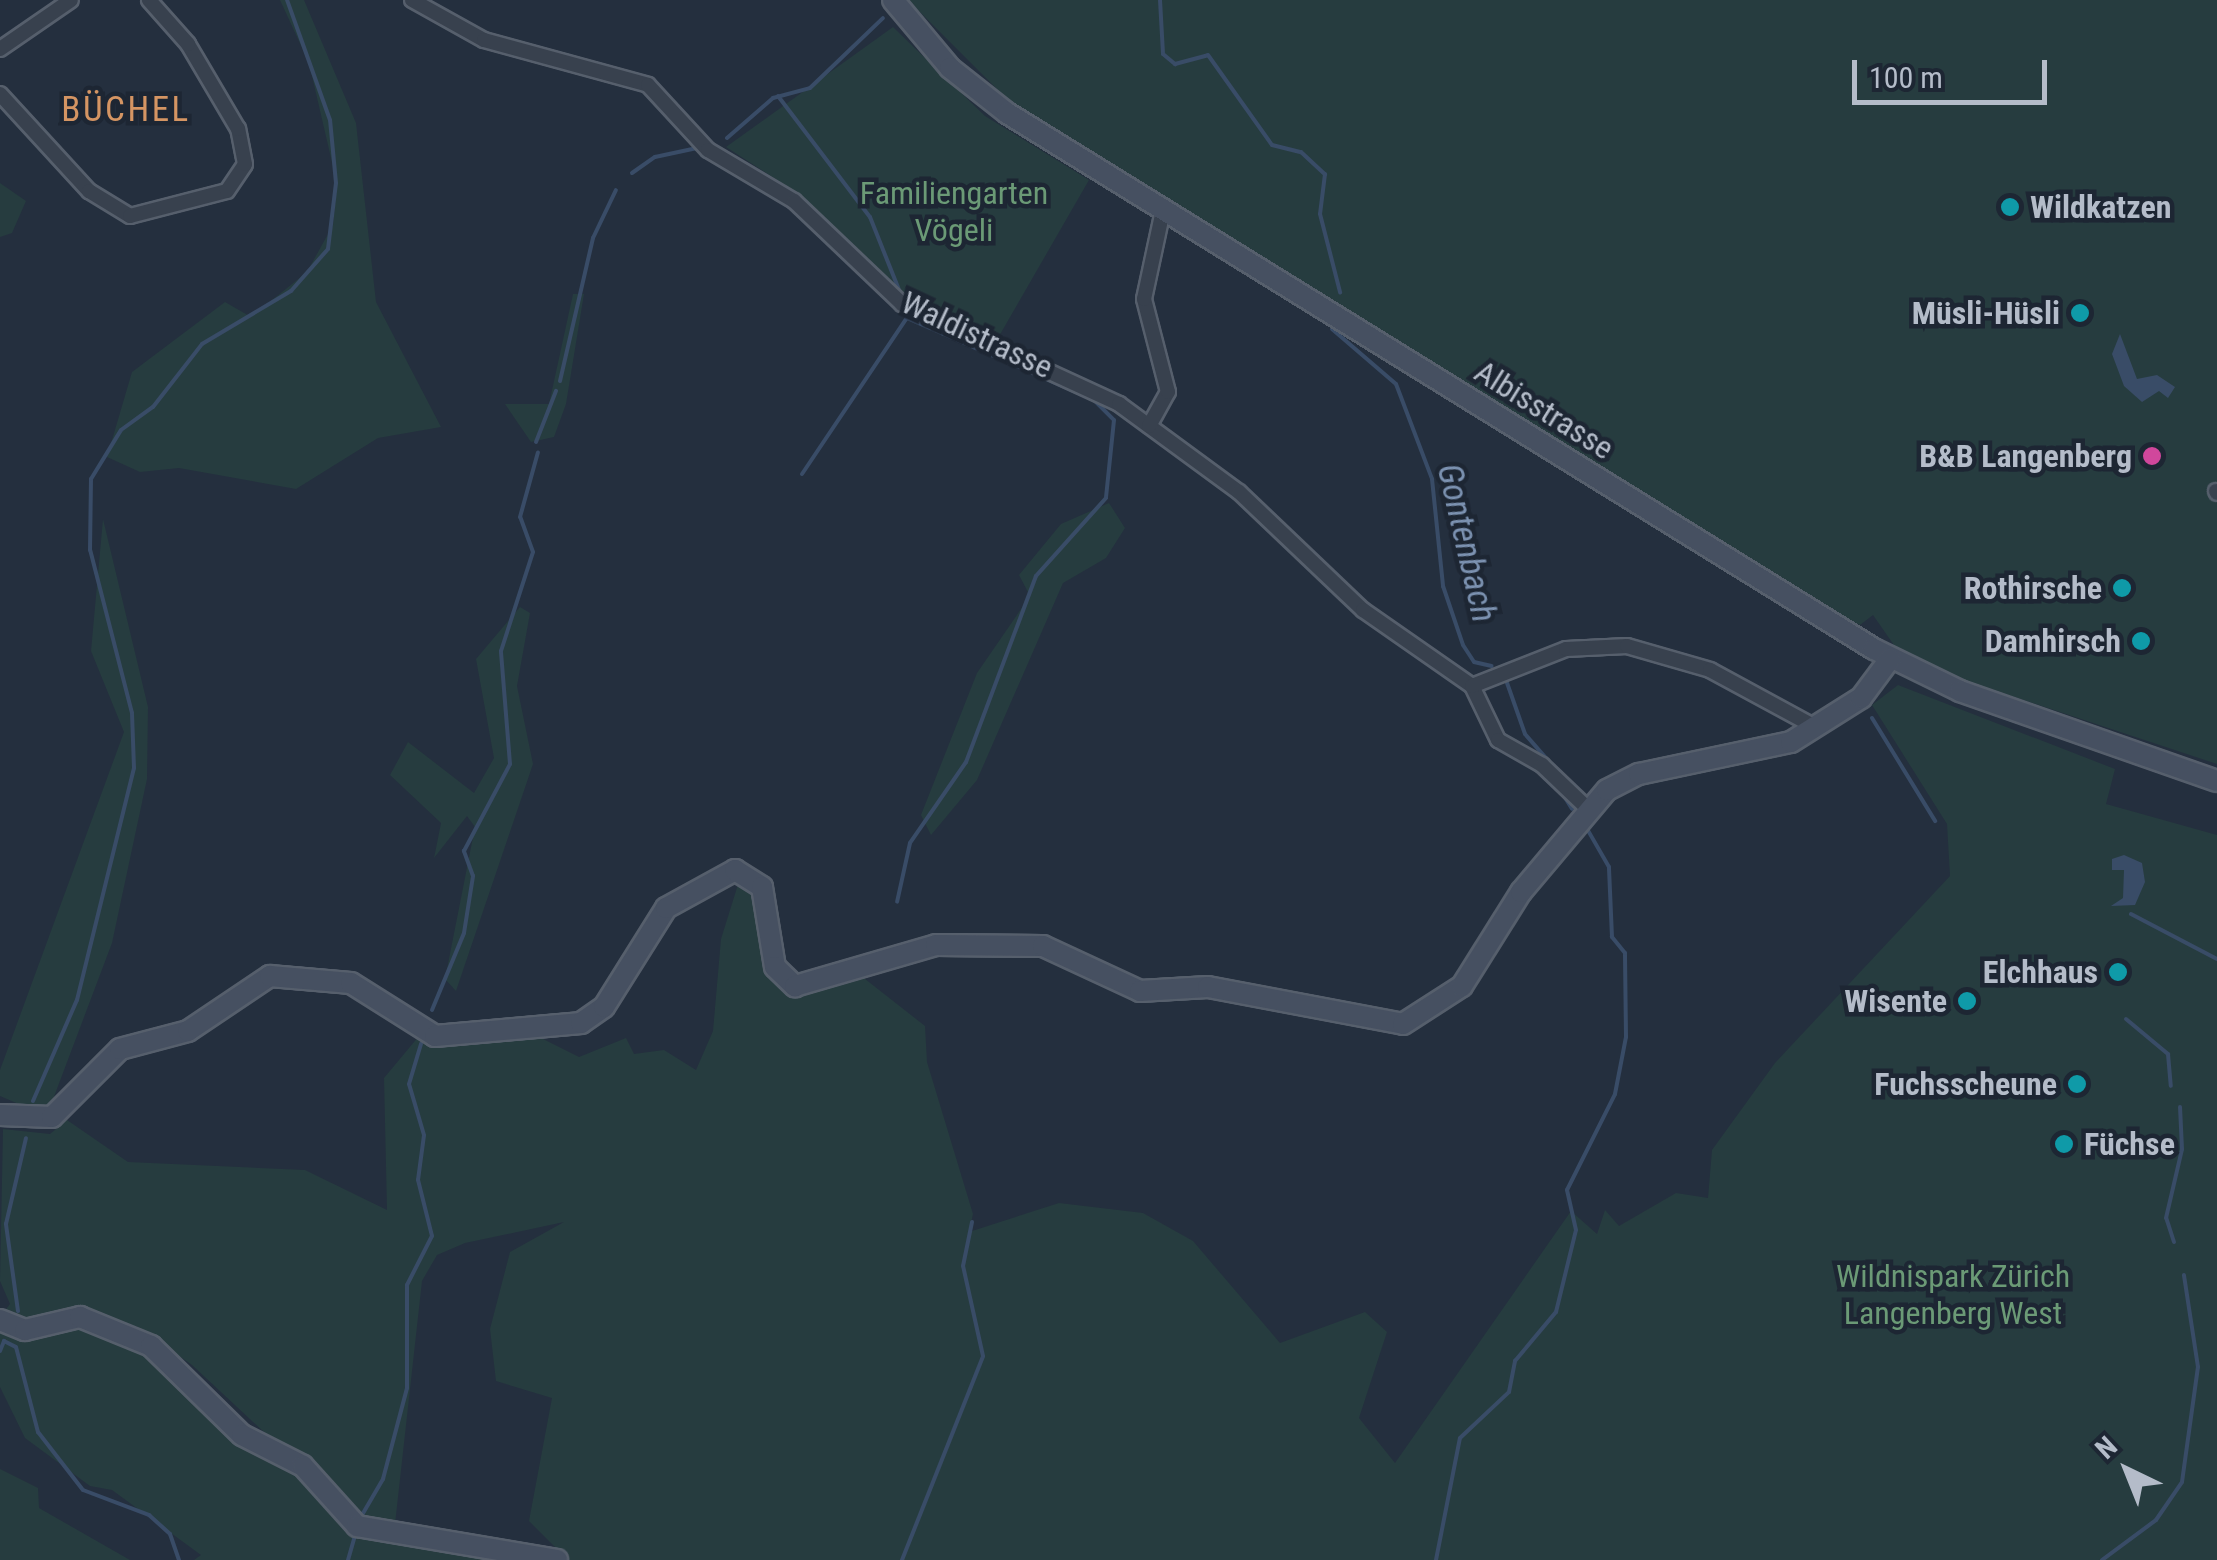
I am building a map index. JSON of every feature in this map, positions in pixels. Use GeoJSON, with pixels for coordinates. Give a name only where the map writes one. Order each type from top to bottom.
{"type":"FeatureCollection","features":[{"type":"Feature","properties":{"kind":"street"},"geometry":{"type":"LineString","coordinates":[[0,49],[71,0]]}},
{"type":"Feature","properties":{"kind":"street"},"geometry":{"type":"LineString","coordinates":[[0,94],[69,172],[121,212],[154,217],[227,191],[245,164],[238,129],[188,44],[149,0]]}},
{"type":"Feature","properties":{"kind":"street","name":"Waldistrasse"},"geometry":{"type":"LineString","coordinates":[[412,0],[484,40],[648,85],[708,150],[794,201],[902,304],[1065,376],[1149,426],[1238,492],[1363,610],[1472,686],[1498,740],[1587,808]]}},
{"type":"Feature","properties":{"kind":"street","name":"Albisstrasse"},"geometry":{"type":"LineString","coordinates":[[893,0],[990,101],[1890,659],[2217,781]]}},
{"type":"Feature","properties":{"kind":"street"},"geometry":{"type":"LineString","coordinates":[[1149,426],[1168,392],[1144,298],[1163,210]]}},
{"type":"Feature","properties":{"kind":"street"},"geometry":{"type":"LineString","coordinates":[[1472,686],[1566,649],[1627,646],[1710,670],[1817,728]]}},
{"type":"Feature","properties":{"kind":"street"},"geometry":{"type":"LineString","coordinates":[[0,1115],[52,1116],[120,1049],[188,1030],[270,976],[351,982],[435,1036],[581,1023],[604,1006],[666,908],[735,870],[762,888],[774,966],[795,986],[936,944],[1043,946],[1140,991],[1218,989],[1355,1022],[1403,1024],[1462,986],[1587,808],[1639,774],[1743,758],[1817,728],[1862,698],[1890,659]]}},
{"type":"Feature","properties":{"kind":"street"},"geometry":{"type":"LineString","coordinates":[[0,1320],[25,1330],[80,1317],[140,1340],[182,1369],[242,1435],[299,1462],[356,1526],[557,1560]]}},
{"type":"Feature","properties":{"kind":"green space"},"geometry":{"type":"Polygon","coordinates":[[[280,0],[304,0],[356,123],[376,302],[441,427],[378,438],[296,489],[179,468],[140,472],[107,457],[132,372],[225,302],[251,317],[307,272],[333,225],[337,184],[309,63],[280,0]]]}},
{"type":"Feature","properties":{"kind":"green space"},"geometry":{"type":"Polygon","coordinates":[[[908,0],[2217,0],[2217,764],[1954,677],[1896,648],[1873,615],[1860,625],[1848,619],[1013,105],[908,0]]]}},
{"type":"Feature","properties":{"kind":"green space","name":"Familiengarten Vögeli"},"geometry":{"type":"Polygon","coordinates":[[[893,27],[985,116],[1089,180],[998,338],[902,297],[799,194],[726,147],[893,27]]]}},
{"type":"Feature","properties":{"kind":"green space"},"geometry":{"type":"Polygon","coordinates":[[[0,183],[26,201],[12,233],[0,237],[0,183]]]}},
{"type":"Feature","properties":{"kind":"green space"},"geometry":{"type":"Polygon","coordinates":[[[573,294],[584,294],[566,404],[554,437],[531,442],[505,404],[549,404],[573,294]]]}},
{"type":"Feature","properties":{"kind":"green space"},"geometry":{"type":"Polygon","coordinates":[[[1109,503],[1125,528],[1106,558],[1063,583],[977,780],[931,835],[921,815],[977,673],[1030,596],[1019,575],[1061,524],[1109,503]]]}},
{"type":"Feature","properties":{"kind":"green space"},"geometry":{"type":"Polygon","coordinates":[[[103,519],[148,707],[147,779],[112,943],[52,1102],[35,1111],[0,1096],[0,1070],[124,732],[91,651],[103,519]]]}},
{"type":"Feature","properties":{"kind":"green space"},"geometry":{"type":"Polygon","coordinates":[[[520,607],[530,613],[517,686],[533,764],[456,991],[445,979],[475,827],[467,816],[434,858],[441,823],[390,775],[408,742],[474,793],[494,758],[476,659],[520,607]]]}},
{"type":"Feature","properties":{"kind":"green space","name":"Wildnispark Zürich Langenberg West"},"geometry":{"type":"Polygon","coordinates":[[[1898,685],[2115,769],[2106,804],[2217,835],[2217,1560],[568,1560],[529,1521],[552,1398],[496,1381],[490,1329],[510,1252],[564,1222],[465,1243],[437,1255],[422,1281],[395,1524],[353,1515],[192,1365],[136,1326],[28,1324],[3,1313],[10,1304],[0,1281],[3,1129],[50,1134],[67,1120],[128,1162],[305,1170],[387,1210],[384,1078],[419,1036],[441,1045],[537,1036],[579,1057],[626,1038],[634,1054],[664,1050],[696,1070],[713,1031],[721,939],[740,878],[752,885],[776,984],[803,995],[860,975],[925,1026],[927,1062],[973,1214],[969,1232],[1059,1203],[1143,1213],[1193,1241],[1280,1343],[1365,1312],[1387,1332],[1359,1418],[1395,1463],[1571,1211],[1597,1234],[1605,1210],[1619,1226],[1676,1193],[1708,1198],[1712,1150],[1775,1063],[1950,876],[1947,824],[1872,705],[1898,685]]]}},
{"type":"Feature","properties":{"kind":"green space"},"geometry":{"type":"Polygon","coordinates":[[[70,1322],[145,1349],[285,1460],[346,1528],[492,1560],[194,1560],[201,1555],[112,1490],[90,1486],[25,1438],[0,1387],[0,1329],[22,1337],[70,1322]]]}},
{"type":"Feature","properties":{"kind":"green space"},"geometry":{"type":"Polygon","coordinates":[[[0,1469],[38,1488],[39,1508],[130,1560],[0,1560],[0,1469]]]}},
{"type":"Feature","properties":{"kind":"water"},"geometry":{"type":"Polygon","coordinates":[[[2120,334],[2137,379],[2157,375],[2175,387],[2168,398],[2159,391],[2142,402],[2124,386],[2112,354],[2120,334]]]}},
{"type":"Feature","properties":{"kind":"water"},"geometry":{"type":"Polygon","coordinates":[[[2124,855],[2142,863],[2145,882],[2135,905],[2111,906],[2123,898],[2124,870],[2112,870],[2112,859],[2124,855]]]}},
{"type":"Feature","properties":{"kind":"waterway"},"geometry":{"type":"LineString","coordinates":[[33,1101],[77,1000],[134,768],[132,713],[90,550],[91,479],[121,430],[153,407],[202,344],[291,291],[328,249],[336,183],[330,120],[287,0]]}},
{"type":"Feature","properties":{"kind":"waterway","name":"Gontenbach"},"geometry":{"type":"LineString","coordinates":[[1160,0],[1163,54],[1175,64],[1208,55],[1272,145],[1301,152],[1325,174],[1320,214],[1340,292]]}},
{"type":"Feature","properties":{"kind":"waterway"},"geometry":{"type":"LineString","coordinates":[[727,138],[773,98],[810,88],[883,18]]}},
{"type":"Feature","properties":{"kind":"waterway"},"geometry":{"type":"LineString","coordinates":[[778,96],[870,217],[901,295]]}},
{"type":"Feature","properties":{"kind":"waterway"},"geometry":{"type":"LineString","coordinates":[[632,173],[655,157],[697,148]]}},
{"type":"Feature","properties":{"kind":"waterway"},"geometry":{"type":"LineString","coordinates":[[560,381],[593,238],[616,190]]}},
{"type":"Feature","properties":{"kind":"waterway"},"geometry":{"type":"LineString","coordinates":[[802,474],[907,318],[1094,400],[1114,420],[1106,498],[1036,576],[966,762],[910,843],[897,902]]}},
{"type":"Feature","properties":{"kind":"waterway","name":"Gontenbach"},"geometry":{"type":"LineString","coordinates":[[1332,329],[1396,384],[1432,479],[1443,586],[1463,645],[1474,662],[1492,666]]}},
{"type":"Feature","properties":{"kind":"waterway"},"geometry":{"type":"LineString","coordinates":[[536,442],[556,391]]}},
{"type":"Feature","properties":{"kind":"waterway"},"geometry":{"type":"LineString","coordinates":[[432,1010],[464,933],[473,876],[464,851],[510,764],[501,651],[533,552],[520,517],[538,452]]}},
{"type":"Feature","properties":{"kind":"waterway","name":"Gontenbach"},"geometry":{"type":"LineString","coordinates":[[1506,680],[1525,734],[1547,759]]}},
{"type":"Feature","properties":{"kind":"waterway"},"geometry":{"type":"LineString","coordinates":[[1872,718],[1935,821]]}},
{"type":"Feature","properties":{"kind":"waterway","name":"Gontenbach"},"geometry":{"type":"LineString","coordinates":[[1564,796],[1572,809]]}},
{"type":"Feature","properties":{"kind":"waterway","name":"Gontenbach"},"geometry":{"type":"LineString","coordinates":[[1436,1560],[1460,1438],[1509,1392],[1515,1361],[1556,1312],[1576,1230],[1567,1190],[1615,1094],[1626,1037],[1625,953],[1612,937],[1609,867],[1586,827]]}},
{"type":"Feature","properties":{"kind":"waterway"},"geometry":{"type":"LineString","coordinates":[[2131,914],[2217,959]]}},
{"type":"Feature","properties":{"kind":"waterway"},"geometry":{"type":"LineString","coordinates":[[2126,1019],[2168,1054],[2171,1086]]}},
{"type":"Feature","properties":{"kind":"waterway"},"geometry":{"type":"LineString","coordinates":[[362,1515],[383,1479],[407,1388],[407,1285],[432,1236],[418,1180],[424,1135],[409,1084],[421,1044]]}},
{"type":"Feature","properties":{"kind":"waterway"},"geometry":{"type":"LineString","coordinates":[[2174,1242],[2166,1218],[2182,1149],[2180,1107]]}},
{"type":"Feature","properties":{"kind":"waterway"},"geometry":{"type":"LineString","coordinates":[[18,1311],[6,1224],[26,1138]]}},
{"type":"Feature","properties":{"kind":"waterway"},"geometry":{"type":"LineString","coordinates":[[902,1560],[983,1356],[963,1266],[972,1222]]}},
{"type":"Feature","properties":{"kind":"waterway"},"geometry":{"type":"LineString","coordinates":[[2102,1560],[2156,1520],[2182,1482],[2198,1367],[2184,1275]]}},
{"type":"Feature","properties":{"kind":"waterway"},"geometry":{"type":"LineString","coordinates":[[0,1351],[4,1341],[16,1347],[38,1432],[83,1490],[149,1515],[170,1534],[179,1560]]}},
{"type":"Feature","properties":{"kind":"waterway"},"geometry":{"type":"LineString","coordinates":[[348,1560],[355,1535]]}},
{"type":"Feature","properties":{"kind":"place","name":"Wildkatzen"},"geometry":{"type":"Point","coordinates":[2010,207]}},
{"type":"Feature","properties":{"kind":"place","name":"Müsli-Hüsli"},"geometry":{"type":"Point","coordinates":[2080,313]}},
{"type":"Feature","properties":{"kind":"place","name":"B&B Langenberg"},"geometry":{"type":"Point","coordinates":[2152,456]}},
{"type":"Feature","properties":{"kind":"place","name":"Rothirsche"},"geometry":{"type":"Point","coordinates":[2122,588]}},
{"type":"Feature","properties":{"kind":"place","name":"Damhirsch"},"geometry":{"type":"Point","coordinates":[2141,641]}},
{"type":"Feature","properties":{"kind":"place","name":"Elchhaus"},"geometry":{"type":"Point","coordinates":[2118,972]}},
{"type":"Feature","properties":{"kind":"place","name":"Wisente"},"geometry":{"type":"Point","coordinates":[1967,1001]}},
{"type":"Feature","properties":{"kind":"place","name":"Fuchsscheune"},"geometry":{"type":"Point","coordinates":[2077,1084]}},
{"type":"Feature","properties":{"kind":"place","name":"Füchse"},"geometry":{"type":"Point","coordinates":[2064,1144]}},
{"type":"Feature","properties":{"kind":"district","name":"BÜCHEL"},"geometry":{"type":"Point","coordinates":[126,110]}}]}
